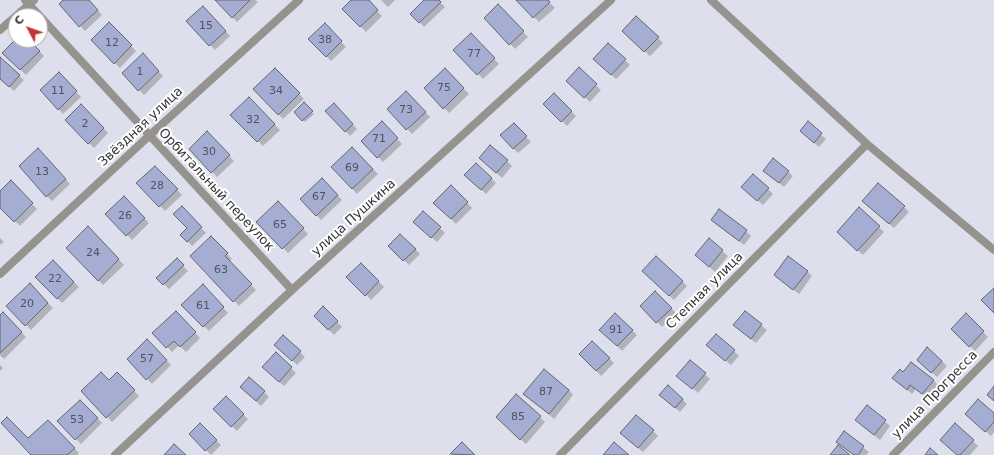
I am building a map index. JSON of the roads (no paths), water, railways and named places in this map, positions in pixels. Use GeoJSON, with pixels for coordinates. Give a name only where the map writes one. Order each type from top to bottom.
{"type":"FeatureCollection","features":[{"type":"Feature","properties":{"kind":"street","name":"Звёздная улица"},"geometry":{"type":"LineString","coordinates":[[0,274],[299,0]]}},
{"type":"Feature","properties":{"kind":"street","name":"улица Пушкина"},"geometry":{"type":"LineString","coordinates":[[115,455],[292,290],[611,0]]}},
{"type":"Feature","properties":{"kind":"street"},"geometry":{"type":"LineString","coordinates":[[711,0],[867,144],[994,250]]}},
{"type":"Feature","properties":{"kind":"street","name":"Орбитальный переулок"},"geometry":{"type":"LineString","coordinates":[[30,1],[292,290]]}},
{"type":"Feature","properties":{"kind":"street"},"geometry":{"type":"LineString","coordinates":[[0,30],[8,23]]}},
{"type":"Feature","properties":{"kind":"street","name":"Степная улица"},"geometry":{"type":"LineString","coordinates":[[560,455],[867,144]]}},
{"type":"Feature","properties":{"kind":"street","name":"улица Прогресса"},"geometry":{"type":"LineString","coordinates":[[893,455],[994,352]]}}]}
